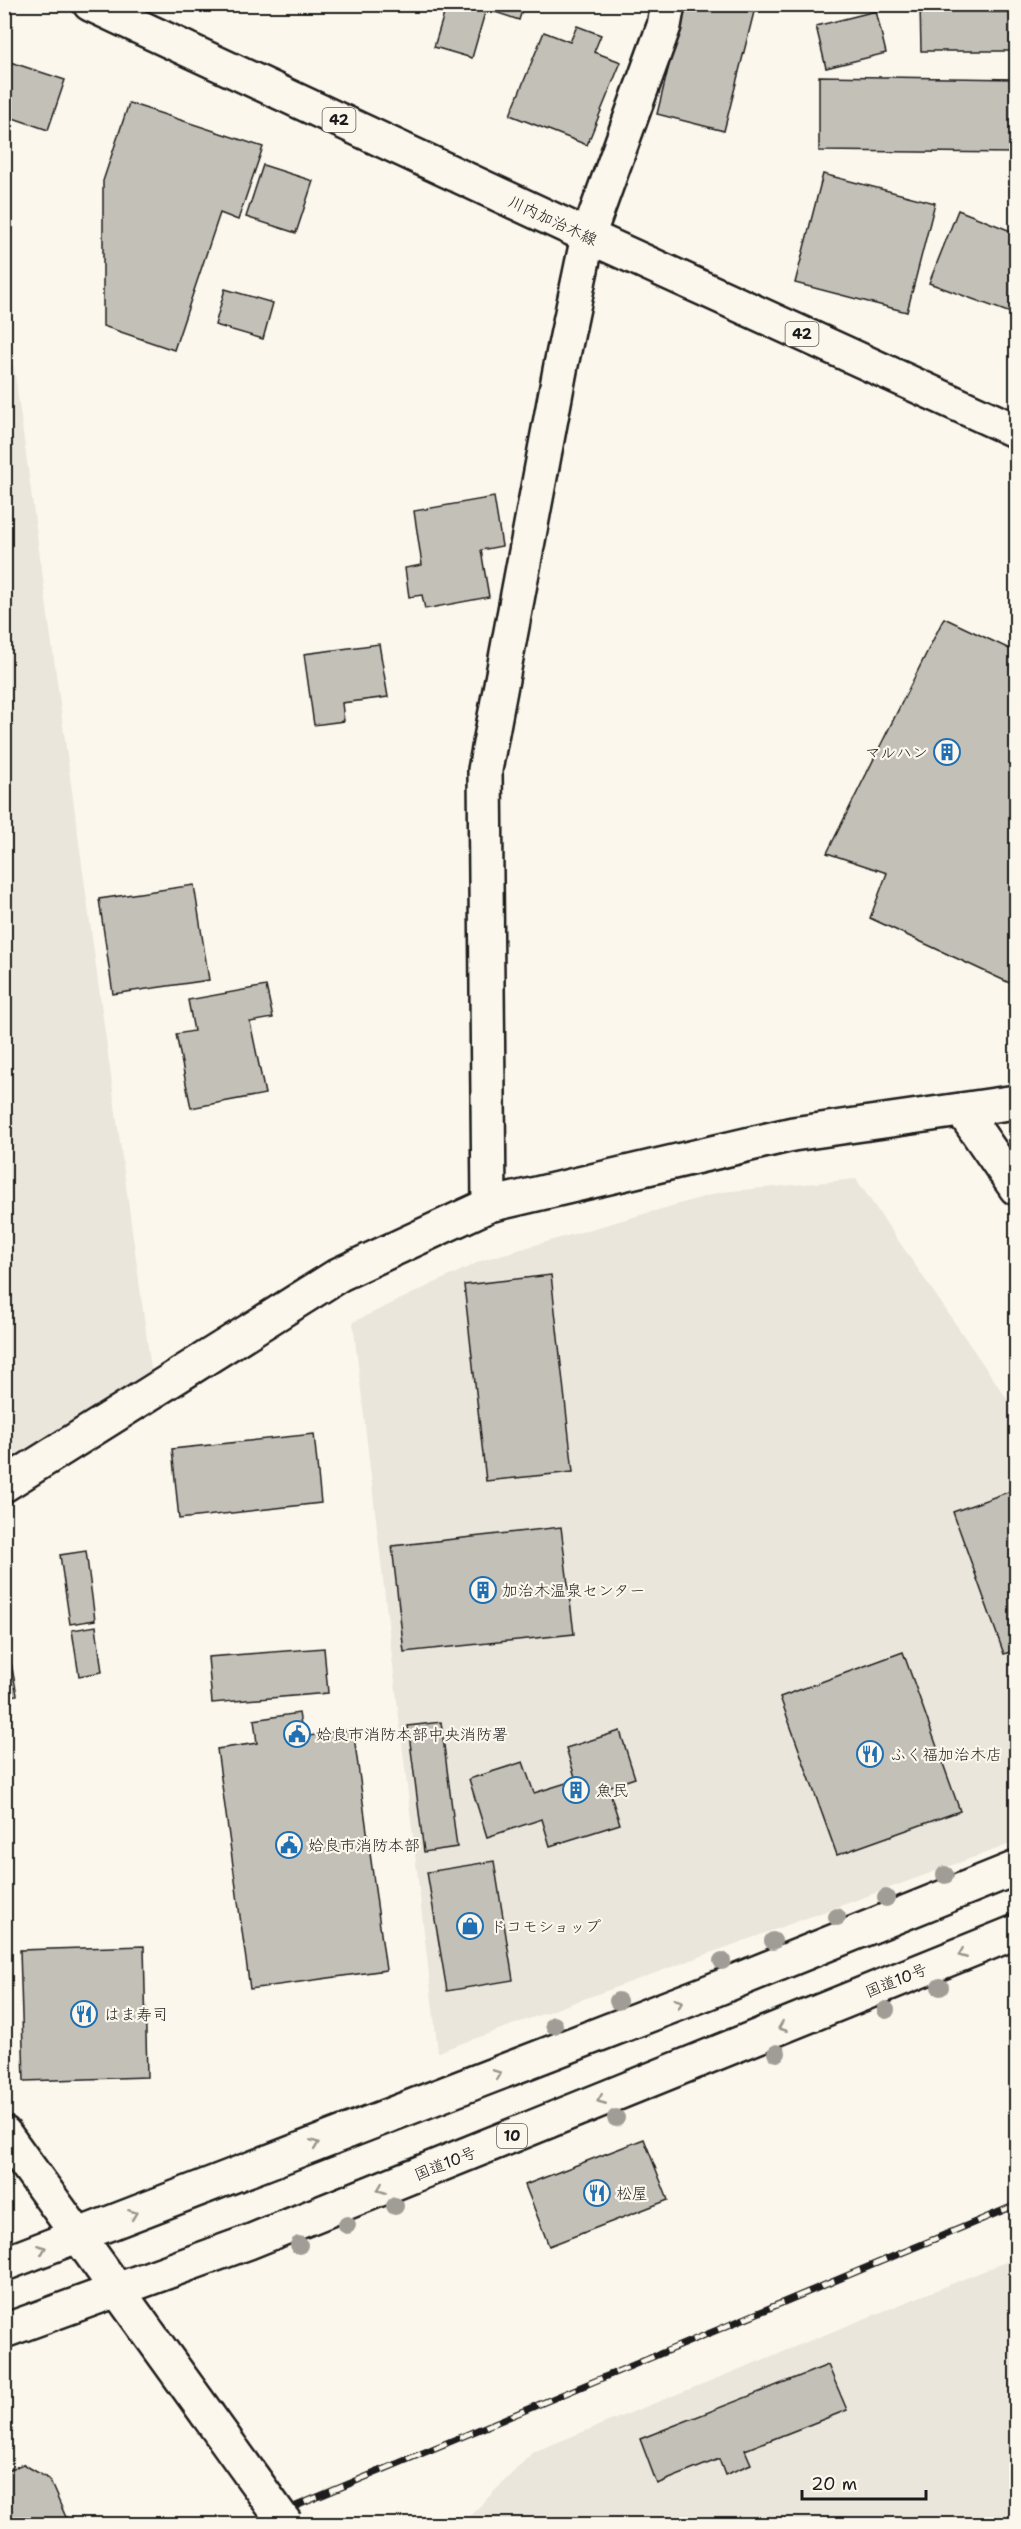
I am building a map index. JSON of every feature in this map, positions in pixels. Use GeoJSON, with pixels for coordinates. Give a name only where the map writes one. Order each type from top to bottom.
{"type":"FeatureCollection","features":[{"type":"Feature","properties":{"kind":"main road","name":"川内加治木線"},"geometry":{"type":"LineString","coordinates":[[90,4],[588,236],[1017,431]]}},
{"type":"Feature","properties":{"kind":"main road"},"geometry":{"type":"LineString","coordinates":[[489,1205],[485,770],[561,365],[588,236],[664,26],[668,4]]}},
{"type":"Feature","properties":{"kind":"main road"},"geometry":{"type":"LineString","coordinates":[[4,1485],[340,1274],[489,1205],[793,1134],[1017,1102]]}},
{"type":"Feature","properties":{"kind":"main road"},"geometry":{"type":"LineString","coordinates":[[962,1110],[1017,1188]]}},
{"type":"Feature","properties":{"kind":"main road"},"geometry":{"type":"LineString","coordinates":[[4,2264],[706,1993],[1017,1868]]}},
{"type":"Feature","properties":{"kind":"main road","name":"国道10号"},"geometry":{"type":"LineString","coordinates":[[4,2331],[249,2242],[1017,1932]]}},
{"type":"Feature","properties":{"kind":"main road"},"geometry":{"type":"LineString","coordinates":[[4,2133],[286,2524]]}},
{"type":"Feature","properties":{"kind":"shaded area"},"geometry":{"type":"Polygon","coordinates":[[[4,358],[14,367],[152,1376],[5,1464],[4,358]]]}},
{"type":"Feature","properties":{"kind":"shaded area"},"geometry":{"type":"Polygon","coordinates":[[[856,1179],[1016,1412],[1016,1842],[438,2052],[353,1322],[483,1260],[721,1192],[856,1179]]]}},
{"type":"Feature","properties":{"kind":"shaded area"},"geometry":{"type":"Polygon","coordinates":[[[1016,2258],[1016,2524],[462,2524],[533,2452],[1016,2258]]]}},
{"type":"Feature","properties":{"kind":"building"},"geometry":{"type":"Polygon","coordinates":[[[447,4],[524,4],[519,20],[486,9],[472,58],[434,47],[447,4]]]}},
{"type":"Feature","properties":{"kind":"building"},"geometry":{"type":"Polygon","coordinates":[[[684,4],[756,4],[724,131],[657,114],[684,4]]]}},
{"type":"Feature","properties":{"kind":"building"},"geometry":{"type":"Polygon","coordinates":[[[920,4],[990,4],[990,12],[1016,12],[1016,51],[921,51],[920,4]]]}},
{"type":"Feature","properties":{"kind":"building"},"geometry":{"type":"Polygon","coordinates":[[[876,11],[886,53],[826,68],[816,26],[876,11]]]}},
{"type":"Feature","properties":{"kind":"building"},"geometry":{"type":"Polygon","coordinates":[[[577,26],[601,35],[594,52],[621,62],[587,145],[510,115],[544,32],[570,42],[577,26]]]}},
{"type":"Feature","properties":{"kind":"building"},"geometry":{"type":"Polygon","coordinates":[[[4,60],[65,80],[48,130],[4,115],[4,60]]]}},
{"type":"Feature","properties":{"kind":"building"},"geometry":{"type":"Polygon","coordinates":[[[819,76],[1016,79],[1016,153],[819,151],[819,76]]]}},
{"type":"Feature","properties":{"kind":"building"},"geometry":{"type":"Polygon","coordinates":[[[129,103],[263,147],[238,220],[220,213],[174,350],[103,326],[103,181],[129,103]]]}},
{"type":"Feature","properties":{"kind":"building"},"geometry":{"type":"Polygon","coordinates":[[[263,165],[313,181],[296,233],[246,217],[263,165]]]}},
{"type":"Feature","properties":{"kind":"building"},"geometry":{"type":"Polygon","coordinates":[[[823,174],[935,203],[907,312],[795,283],[823,174]]]}},
{"type":"Feature","properties":{"kind":"building"},"geometry":{"type":"Polygon","coordinates":[[[958,210],[1016,233],[1016,315],[929,283],[958,210]]]}},
{"type":"Feature","properties":{"kind":"building"},"geometry":{"type":"Polygon","coordinates":[[[225,289],[273,303],[263,339],[215,325],[225,289]]]}},
{"type":"Feature","properties":{"kind":"building"},"geometry":{"type":"Polygon","coordinates":[[[494,497],[502,546],[481,550],[489,597],[425,609],[422,595],[409,597],[405,568],[422,565],[414,511],[494,497]]]}},
{"type":"Feature","properties":{"kind":"building","name":"マルハン"},"geometry":{"type":"Polygon","coordinates":[[[944,618],[1016,652],[1016,986],[870,918],[887,873],[827,853],[944,618]]]}},
{"type":"Feature","properties":{"kind":"building"},"geometry":{"type":"Polygon","coordinates":[[[379,644],[388,697],[342,703],[344,721],[314,725],[304,654],[379,644]]]}},
{"type":"Feature","properties":{"kind":"building"},"geometry":{"type":"Polygon","coordinates":[[[194,885],[209,980],[113,994],[99,899],[194,885]]]}},
{"type":"Feature","properties":{"kind":"building"},"geometry":{"type":"Polygon","coordinates":[[[266,986],[273,1018],[250,1022],[265,1094],[191,1108],[176,1034],[194,1031],[188,1000],[266,986]]]}},
{"type":"Feature","properties":{"kind":"building"},"geometry":{"type":"Polygon","coordinates":[[[551,1275],[573,1472],[486,1481],[464,1285],[551,1275]]]}},
{"type":"Feature","properties":{"kind":"building"},"geometry":{"type":"Polygon","coordinates":[[[314,1434],[321,1503],[179,1519],[172,1449],[314,1434]]]}},
{"type":"Feature","properties":{"kind":"building"},"geometry":{"type":"Polygon","coordinates":[[[1016,1489],[1016,1650],[1004,1654],[953,1512],[1016,1489]]]}},
{"type":"Feature","properties":{"kind":"building","name":"加治木温泉センター"},"geometry":{"type":"Polygon","coordinates":[[[561,1527],[574,1634],[404,1652],[392,1546],[561,1527]]]}},
{"type":"Feature","properties":{"kind":"building"},"geometry":{"type":"Polygon","coordinates":[[[86,1551],[95,1620],[70,1624],[60,1555],[86,1551]]]}},
{"type":"Feature","properties":{"kind":"building"},"geometry":{"type":"Polygon","coordinates":[[[96,1626],[102,1672],[79,1676],[72,1630],[96,1626]]]}},
{"type":"Feature","properties":{"kind":"building"},"geometry":{"type":"Polygon","coordinates":[[[324,1648],[328,1693],[212,1703],[208,1657],[324,1648]]]}},
{"type":"Feature","properties":{"kind":"building","name":"ふく福加治木店"},"geometry":{"type":"Polygon","coordinates":[[[903,1652],[960,1811],[837,1855],[780,1697],[903,1652]]]}},
{"type":"Feature","properties":{"kind":"building"},"geometry":{"type":"Polygon","coordinates":[[[10,1657],[17,1695],[4,1697],[4,1658],[10,1657]]]}},
{"type":"Feature","properties":{"kind":"building"},"geometry":{"type":"Polygon","coordinates":[[[299,1713],[303,1737],[353,1729],[386,1970],[250,1989],[217,1749],[257,1743],[254,1720],[299,1713]]]}},
{"type":"Feature","properties":{"kind":"building"},"geometry":{"type":"Polygon","coordinates":[[[441,1722],[457,1847],[424,1852],[408,1726],[441,1722]]]}},
{"type":"Feature","properties":{"kind":"building","name":"魚民"},"geometry":{"type":"Polygon","coordinates":[[[620,1731],[635,1778],[608,1787],[620,1824],[550,1846],[542,1819],[487,1837],[469,1779],[523,1762],[534,1793],[576,1780],[566,1748],[620,1731]]]}},
{"type":"Feature","properties":{"kind":"building","name":"ドコモショップ"},"geometry":{"type":"Polygon","coordinates":[[[494,1861],[513,1980],[447,1991],[427,1872],[494,1861]]]}},
{"type":"Feature","properties":{"kind":"building","name":"はま寿司"},"geometry":{"type":"Polygon","coordinates":[[[144,1946],[147,2077],[24,2081],[20,1950],[144,1946]]]}},
{"type":"Feature","properties":{"kind":"building","name":"松屋"},"geometry":{"type":"Polygon","coordinates":[[[644,2139],[668,2200],[549,2246],[525,2185],[644,2139]]]}},
{"type":"Feature","properties":{"kind":"building"},"geometry":{"type":"Polygon","coordinates":[[[828,2365],[847,2410],[745,2450],[751,2464],[725,2475],[719,2459],[657,2484],[640,2439],[828,2365]]]}},
{"type":"Feature","properties":{"kind":"building"},"geometry":{"type":"Polygon","coordinates":[[[23,2464],[49,2479],[69,2524],[4,2524],[4,2472],[23,2464]]]}},
{"type":"Feature","properties":{"kind":"railway"},"geometry":{"type":"LineString","coordinates":[[253,2524],[1016,2205]]}},
{"type":"Feature","properties":{"kind":"place","name":"マルハン"},"geometry":{"type":"Point","coordinates":[947,752]}},
{"type":"Feature","properties":{"kind":"place","name":"加治木温泉センター"},"geometry":{"type":"Point","coordinates":[483,1590]}},
{"type":"Feature","properties":{"kind":"place","name":"姶良市消防本部中央消防署"},"geometry":{"type":"Point","coordinates":[297,1734]}},
{"type":"Feature","properties":{"kind":"place","name":"ふく福加治木店"},"geometry":{"type":"Point","coordinates":[870,1754]}},
{"type":"Feature","properties":{"kind":"place","name":"魚民"},"geometry":{"type":"Point","coordinates":[576,1790]}},
{"type":"Feature","properties":{"kind":"place","name":"姶良市消防本部"},"geometry":{"type":"Point","coordinates":[289,1845]}},
{"type":"Feature","properties":{"kind":"place","name":"ドコモショップ"},"geometry":{"type":"Point","coordinates":[470,1926]}},
{"type":"Feature","properties":{"kind":"place","name":"はま寿司"},"geometry":{"type":"Point","coordinates":[84,2014]}},
{"type":"Feature","properties":{"kind":"place","name":"松屋"},"geometry":{"type":"Point","coordinates":[597,2193]}}]}
